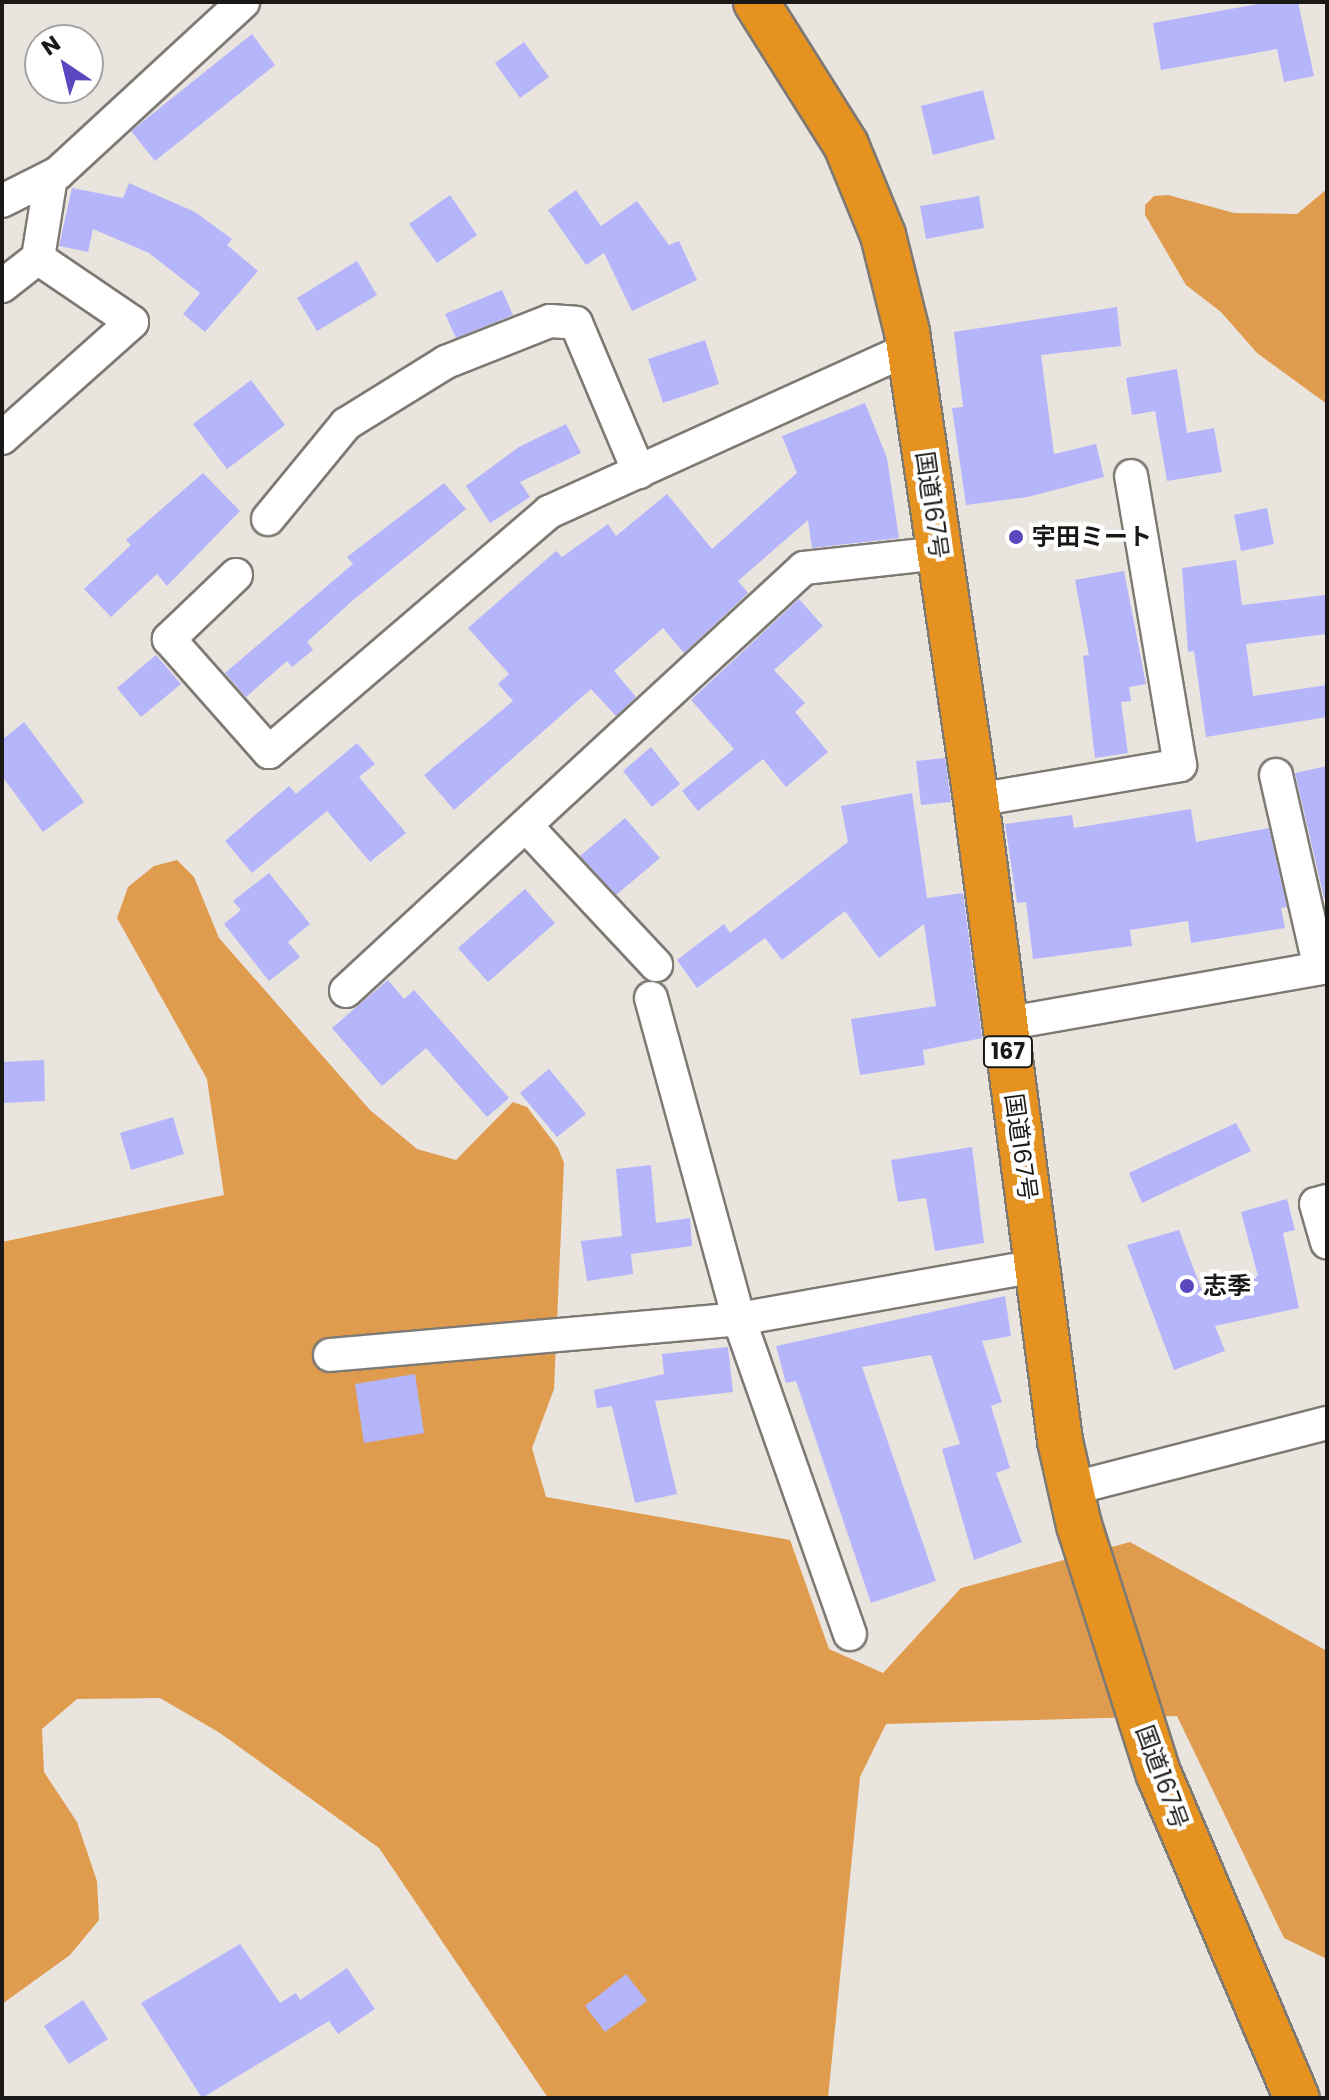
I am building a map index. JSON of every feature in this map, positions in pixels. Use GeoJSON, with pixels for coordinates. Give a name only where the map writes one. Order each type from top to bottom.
{"type":"FeatureCollection","features":[{"type":"Feature","properties":{"kind":"highway","name":"国道167号"},"geometry":{"type":"LineString","coordinates":[[756,2],[846,145],[883,235],[909,349],[976,800],[1037,1266],[1070,1489],[1159,1775],[1297,2098]]}},
{"type":"Feature","properties":{"kind":"street"},"geometry":{"type":"LineString","coordinates":[[2,201],[51,177],[243,2]]}},
{"type":"Feature","properties":{"kind":"street"},"geometry":{"type":"LineString","coordinates":[[2,286],[38,258],[51,177]]}},
{"type":"Feature","properties":{"kind":"street"},"geometry":{"type":"LineString","coordinates":[[2,438],[132,322],[38,258]]}},
{"type":"Feature","properties":{"kind":"street"},"geometry":{"type":"LineString","coordinates":[[268,519],[346,424],[446,362],[550,321],[576,323],[639,472]]}},
{"type":"Feature","properties":{"kind":"street"},"geometry":{"type":"LineString","coordinates":[[236,575],[169,639],[269,752],[549,512],[909,349]]}},
{"type":"Feature","properties":{"kind":"street"},"geometry":{"type":"LineString","coordinates":[[976,800],[1180,765],[1131,476]]}},
{"type":"Feature","properties":{"kind":"street"},"geometry":{"type":"LineString","coordinates":[[346,991],[804,568],[939,553]]}},
{"type":"Feature","properties":{"kind":"street"},"geometry":{"type":"LineString","coordinates":[[1004,1024],[1323,967],[1276,775]]}},
{"type":"Feature","properties":{"kind":"street"},"geometry":{"type":"LineString","coordinates":[[527,827],[656,965]]}},
{"type":"Feature","properties":{"kind":"street"},"geometry":{"type":"LineString","coordinates":[[651,998],[739,1319],[850,1634]]}},
{"type":"Feature","properties":{"kind":"street"},"geometry":{"type":"LineString","coordinates":[[1327,1201],[1316,1204],[1327,1242]]}},
{"type":"Feature","properties":{"kind":"street"},"geometry":{"type":"LineString","coordinates":[[330,1355],[739,1319],[1037,1266]]}},
{"type":"Feature","properties":{"kind":"street"},"geometry":{"type":"LineString","coordinates":[[1070,1489],[1327,1423]]}},
{"type":"Feature","properties":{"kind":"shaded area"},"geometry":{"type":"Polygon","coordinates":[[[1327,189],[1327,404],[1257,353],[1221,312],[1186,285],[1145,215],[1145,205],[1154,196],[1168,195],[1234,213],[1297,214],[1327,189]]]}},
{"type":"Feature","properties":{"kind":"shaded area"},"geometry":{"type":"Polygon","coordinates":[[[177,860],[194,877],[219,938],[370,1110],[417,1149],[456,1160],[513,1102],[527,1107],[558,1148],[564,1163],[554,1389],[532,1448],[546,1497],[790,1540],[829,1649],[883,1673],[961,1588],[1130,1542],[1327,1651],[1327,1959],[1284,1938],[1177,1716],[886,1724],[860,1777],[828,2098],[548,2098],[379,1848],[220,1733],[160,1698],[77,1699],[42,1729],[44,1772],[77,1822],[97,1881],[99,1920],[70,1955],[2,2004],[2,1242],[224,1195],[207,1079],[117,918],[128,887],[154,866],[177,860]]]}},
{"type":"Feature","properties":{"kind":"building"},"geometry":{"type":"Polygon","coordinates":[[[1269,2],[1298,2],[1314,76],[1284,82],[1277,49],[1161,70],[1153,23],[1269,2]]]}},
{"type":"Feature","properties":{"kind":"building"},"geometry":{"type":"Polygon","coordinates":[[[252,34],[275,65],[155,161],[131,131],[252,34]]]}},
{"type":"Feature","properties":{"kind":"building"},"geometry":{"type":"Polygon","coordinates":[[[524,42],[549,77],[520,98],[495,63],[524,42]]]}},
{"type":"Feature","properties":{"kind":"building"},"geometry":{"type":"Polygon","coordinates":[[[983,90],[995,139],[933,155],[921,106],[983,90]]]}},
{"type":"Feature","properties":{"kind":"building"},"geometry":{"type":"Polygon","coordinates":[[[129,183],[195,212],[232,239],[227,245],[258,271],[205,332],[183,314],[200,293],[149,253],[93,229],[88,252],[59,246],[72,188],[123,198],[129,183]]]}},
{"type":"Feature","properties":{"kind":"building"},"geometry":{"type":"Polygon","coordinates":[[[576,190],[601,226],[637,201],[669,245],[679,241],[697,280],[632,311],[604,253],[586,265],[548,210],[576,190]]]}},
{"type":"Feature","properties":{"kind":"building"},"geometry":{"type":"Polygon","coordinates":[[[450,195],[477,235],[437,263],[409,224],[450,195]]]}},
{"type":"Feature","properties":{"kind":"building"},"geometry":{"type":"Polygon","coordinates":[[[979,196],[984,228],[926,239],[920,206],[979,196]]]}},
{"type":"Feature","properties":{"kind":"building"},"geometry":{"type":"Polygon","coordinates":[[[357,261],[377,295],[317,331],[297,298],[357,261]]]}},
{"type":"Feature","properties":{"kind":"building"},"geometry":{"type":"Polygon","coordinates":[[[502,290],[513,315],[456,338],[445,314],[502,290]]]}},
{"type":"Feature","properties":{"kind":"building"},"geometry":{"type":"Polygon","coordinates":[[[1117,307],[1121,346],[1041,355],[1054,454],[1096,444],[1104,477],[1028,497],[966,505],[952,408],[963,407],[954,332],[1117,307]]]}},
{"type":"Feature","properties":{"kind":"building"},"geometry":{"type":"Polygon","coordinates":[[[705,340],[719,384],[663,403],[648,359],[705,340]]]}},
{"type":"Feature","properties":{"kind":"building"},"geometry":{"type":"Polygon","coordinates":[[[1177,369],[1187,433],[1214,428],[1222,472],[1167,481],[1155,411],[1132,415],[1126,378],[1177,369]]]}},
{"type":"Feature","properties":{"kind":"building"},"geometry":{"type":"Polygon","coordinates":[[[251,380],[285,425],[227,469],[193,424],[251,380]]]}},
{"type":"Feature","properties":{"kind":"building"},"geometry":{"type":"Polygon","coordinates":[[[865,403],[887,458],[899,538],[812,548],[808,520],[738,581],[748,593],[684,653],[663,628],[614,671],[636,697],[616,716],[591,689],[454,810],[424,775],[513,701],[498,684],[509,674],[468,628],[556,551],[562,557],[608,524],[616,536],[667,494],[712,549],[797,473],[782,436],[865,403]]]}},
{"type":"Feature","properties":{"kind":"building"},"geometry":{"type":"Polygon","coordinates":[[[566,424],[581,453],[520,482],[530,497],[490,523],[466,486],[519,447],[566,424]]]}},
{"type":"Feature","properties":{"kind":"building"},"geometry":{"type":"Polygon","coordinates":[[[203,473],[240,511],[167,586],[157,574],[111,617],[84,589],[131,545],[126,540],[203,473]]]}},
{"type":"Feature","properties":{"kind":"building"},"geometry":{"type":"Polygon","coordinates":[[[444,483],[466,509],[352,601],[307,642],[313,650],[292,667],[287,661],[246,697],[225,673],[353,564],[347,557],[444,483]]]}},
{"type":"Feature","properties":{"kind":"building"},"geometry":{"type":"Polygon","coordinates":[[[1267,508],[1274,544],[1241,551],[1234,515],[1267,508]]]}},
{"type":"Feature","properties":{"kind":"building"},"geometry":{"type":"Polygon","coordinates":[[[1236,560],[1242,605],[1325,595],[1327,634],[1246,644],[1253,696],[1327,685],[1327,717],[1206,737],[1194,651],[1188,652],[1182,568],[1236,560]]]}},
{"type":"Feature","properties":{"kind":"building"},"geometry":{"type":"Polygon","coordinates":[[[1124,571],[1146,684],[1129,687],[1131,701],[1121,702],[1128,753],[1095,758],[1083,656],[1089,655],[1075,580],[1124,571]]]}},
{"type":"Feature","properties":{"kind":"building"},"geometry":{"type":"Polygon","coordinates":[[[799,599],[823,626],[774,670],[805,703],[795,712],[828,752],[786,787],[763,759],[698,811],[682,791],[734,749],[691,700],[799,599]]]}},
{"type":"Feature","properties":{"kind":"building"},"geometry":{"type":"Polygon","coordinates":[[[156,655],[181,684],[141,717],[117,688],[156,655]]]}},
{"type":"Feature","properties":{"kind":"building"},"geometry":{"type":"Polygon","coordinates":[[[24,722],[84,802],[43,832],[2,776],[2,740],[24,722]]]}},
{"type":"Feature","properties":{"kind":"building"},"geometry":{"type":"Polygon","coordinates":[[[357,743],[375,764],[359,777],[406,833],[370,862],[327,811],[252,873],[225,841],[289,786],[296,794],[357,743]]]}},
{"type":"Feature","properties":{"kind":"building"},"geometry":{"type":"Polygon","coordinates":[[[651,747],[680,784],[652,807],[623,771],[651,747]]]}},
{"type":"Feature","properties":{"kind":"building"},"geometry":{"type":"Polygon","coordinates":[[[945,758],[951,802],[921,805],[916,761],[945,758]]]}},
{"type":"Feature","properties":{"kind":"building"},"geometry":{"type":"Polygon","coordinates":[[[1327,766],[1327,897],[1324,898],[1295,773],[1327,766]]]}},
{"type":"Feature","properties":{"kind":"building"},"geometry":{"type":"Polygon","coordinates":[[[912,793],[927,898],[963,893],[982,1038],[923,1050],[925,1065],[860,1075],[851,1019],[936,1006],[924,924],[879,958],[845,911],[782,960],[765,938],[697,988],[677,960],[724,924],[730,933],[848,842],[841,806],[912,793]]]}},
{"type":"Feature","properties":{"kind":"building"},"geometry":{"type":"Polygon","coordinates":[[[1191,809],[1196,842],[1269,828],[1287,907],[1281,908],[1285,928],[1191,943],[1188,921],[1130,930],[1132,946],[1033,959],[1026,902],[1017,903],[1005,824],[1072,815],[1074,828],[1191,809]]]}},
{"type":"Feature","properties":{"kind":"building"},"geometry":{"type":"Polygon","coordinates":[[[625,818],[660,858],[616,895],[580,856],[625,818]]]}},
{"type":"Feature","properties":{"kind":"building"},"geometry":{"type":"Polygon","coordinates":[[[269,873],[310,924],[288,942],[300,957],[269,981],[224,924],[241,910],[233,901],[269,873]]]}},
{"type":"Feature","properties":{"kind":"building"},"geometry":{"type":"Polygon","coordinates":[[[525,889],[555,923],[488,982],[458,948],[525,889]]]}},
{"type":"Feature","properties":{"kind":"building"},"geometry":{"type":"Polygon","coordinates":[[[388,980],[404,999],[414,990],[509,1098],[487,1117],[426,1048],[382,1086],[332,1028],[388,980]]]}},
{"type":"Feature","properties":{"kind":"building"},"geometry":{"type":"Polygon","coordinates":[[[44,1060],[45,1101],[2,1103],[2,1062],[44,1060]]]}},
{"type":"Feature","properties":{"kind":"building"},"geometry":{"type":"Polygon","coordinates":[[[549,1069],[586,1114],[557,1137],[520,1093],[549,1069]]]}},
{"type":"Feature","properties":{"kind":"building"},"geometry":{"type":"Polygon","coordinates":[[[173,1117],[184,1154],[131,1170],[120,1133],[173,1117]]]}},
{"type":"Feature","properties":{"kind":"building"},"geometry":{"type":"Polygon","coordinates":[[[1236,1123],[1251,1151],[1142,1203],[1129,1173],[1236,1123]]]}},
{"type":"Feature","properties":{"kind":"building"},"geometry":{"type":"Polygon","coordinates":[[[972,1147],[984,1243],[935,1251],[926,1198],[898,1202],[891,1160],[972,1147]]]}},
{"type":"Feature","properties":{"kind":"building"},"geometry":{"type":"Polygon","coordinates":[[[651,1165],[656,1223],[690,1218],[692,1246],[631,1254],[633,1274],[587,1281],[581,1241],[622,1236],[616,1169],[651,1165]]]}},
{"type":"Feature","properties":{"kind":"building"},"geometry":{"type":"Polygon","coordinates":[[[1287,1199],[1295,1230],[1283,1233],[1299,1308],[1215,1326],[1225,1351],[1174,1370],[1127,1245],[1179,1230],[1201,1288],[1258,1276],[1241,1212],[1287,1199]]]}},
{"type":"Feature","properties":{"kind":"building"},"geometry":{"type":"Polygon","coordinates":[[[1005,1296],[1011,1336],[982,1341],[1002,1402],[991,1406],[1010,1468],[996,1473],[1022,1542],[974,1560],[942,1449],[960,1444],[931,1355],[862,1367],[936,1581],[871,1603],[796,1381],[786,1383],[776,1346],[1005,1296]]]}},
{"type":"Feature","properties":{"kind":"building"},"geometry":{"type":"Polygon","coordinates":[[[728,1347],[733,1392],[655,1401],[677,1494],[635,1503],[612,1406],[597,1408],[594,1390],[664,1374],[662,1354],[728,1347]]]}},
{"type":"Feature","properties":{"kind":"building"},"geometry":{"type":"Polygon","coordinates":[[[415,1374],[424,1433],[364,1443],[355,1384],[415,1374]]]}},
{"type":"Feature","properties":{"kind":"building"},"geometry":{"type":"Polygon","coordinates":[[[240,1944],[280,2003],[296,1993],[300,2000],[347,1968],[375,2009],[338,2034],[329,2021],[202,2098],[141,2003],[240,1944]]]}},
{"type":"Feature","properties":{"kind":"building"},"geometry":{"type":"Polygon","coordinates":[[[626,1974],[647,2001],[605,2032],[585,2006],[626,1974]]]}},
{"type":"Feature","properties":{"kind":"building"},"geometry":{"type":"Polygon","coordinates":[[[83,2000],[108,2039],[69,2064],[44,2026],[83,2000]]]}},
{"type":"Feature","properties":{"kind":"place","name":"宇田ミート"},"geometry":{"type":"Point","coordinates":[1016,537]}},
{"type":"Feature","properties":{"kind":"place","name":"志季"},"geometry":{"type":"Point","coordinates":[1187,1286]}}]}
